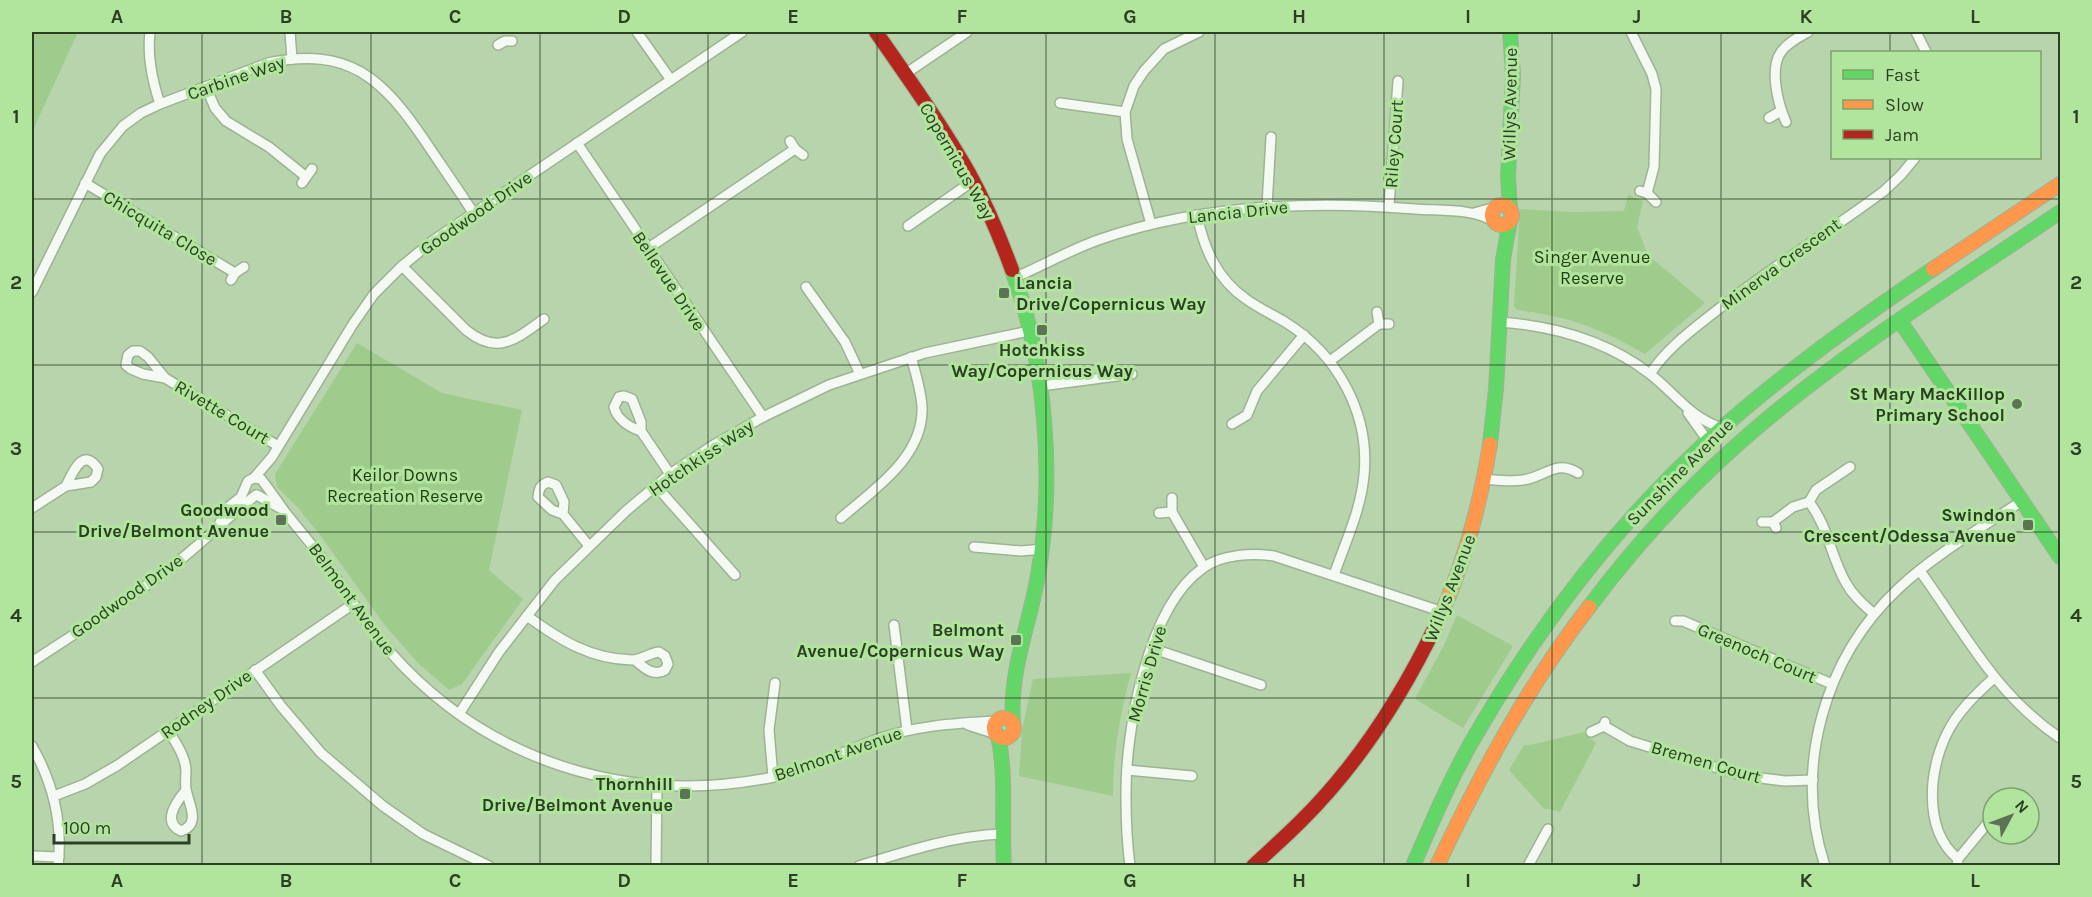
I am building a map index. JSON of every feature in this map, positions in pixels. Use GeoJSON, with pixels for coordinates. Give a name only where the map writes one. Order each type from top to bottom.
{"type":"FeatureCollection","features":[{"type":"Feature","properties":{"kind":"street"},"geometry":{"type":"LineString","coordinates":[[150,32],[148,56],[160,104]]}},
{"type":"Feature","properties":{"kind":"street"},"geometry":{"type":"LineString","coordinates":[[290,32],[292,59]]}},
{"type":"Feature","properties":{"kind":"street"},"geometry":{"type":"LineString","coordinates":[[637,32],[671,80]]}},
{"type":"Feature","properties":{"kind":"street","name":"Goodwood Drive"},"geometry":{"type":"LineString","coordinates":[[254,478],[272,457],[364,307],[402,266],[434,240],[742,32]]}},
{"type":"Feature","properties":{"kind":"street","name":"Copernicus Way"},"geometry":{"type":"LineString","coordinates":[[876,32],[973,181],[989,213],[1014,278],[1041,386],[1047,464],[1042,549],[1031,612],[1012,688],[997,727],[1003,760],[1004,866]]}},
{"type":"Feature","properties":{"kind":"street"},"geometry":{"type":"LineString","coordinates":[[905,74],[967,32]]}},
{"type":"Feature","properties":{"kind":"street"},"geometry":{"type":"LineString","coordinates":[[1151,224],[1127,139],[1125,112],[1134,87],[1144,70],[1164,49],[1199,32]]}},
{"type":"Feature","properties":{"kind":"street"},"geometry":{"type":"LineString","coordinates":[[1510,32],[1516,32]]}},
{"type":"Feature","properties":{"kind":"street","name":"Willys Avenue"},"geometry":{"type":"LineString","coordinates":[[1253,866],[1304,820],[1359,756],[1409,682],[1431,640],[1468,546],[1484,479],[1494,416],[1503,251],[1501,215],[1508,176],[1513,91],[1510,32]]}},
{"type":"Feature","properties":{"kind":"street"},"geometry":{"type":"LineString","coordinates":[[1630,32],[1652,74],[1656,89],[1654,167],[1644,192],[1656,202]]}},
{"type":"Feature","properties":{"kind":"street"},"geometry":{"type":"LineString","coordinates":[[1786,122],[1777,97],[1776,63],[1785,48],[1808,32]]}},
{"type":"Feature","properties":{"kind":"street"},"geometry":{"type":"LineString","coordinates":[[1916,32],[1926,51]]}},
{"type":"Feature","properties":{"kind":"street","name":"Carbine Way"},"geometry":{"type":"LineString","coordinates":[[32,292],[100,154],[115,134],[141,113],[160,104],[268,63],[302,58],[334,61],[358,71],[383,87],[405,111],[474,214]]}},
{"type":"Feature","properties":{"kind":"street","name":"Riley Court"},"geometry":{"type":"LineString","coordinates":[[1389,206],[1398,81]]}},
{"type":"Feature","properties":{"kind":"street"},"geometry":{"type":"LineString","coordinates":[[206,87],[214,108],[226,121],[269,147],[306,176]]}},
{"type":"Feature","properties":{"kind":"street"},"geometry":{"type":"LineString","coordinates":[[1060,103],[1125,112]]}},
{"type":"Feature","properties":{"kind":"street"},"geometry":{"type":"LineString","coordinates":[[1769,118],[1781,111]]}},
{"type":"Feature","properties":{"kind":"street"},"geometry":{"type":"LineString","coordinates":[[1267,206],[1271,137]]}},
{"type":"Feature","properties":{"kind":"street","name":"Bellevue Drive"},"geometry":{"type":"LineString","coordinates":[[577,143],[763,417]]}},
{"type":"Feature","properties":{"kind":"street"},"geometry":{"type":"LineString","coordinates":[[647,249],[792,145],[803,155]]}},
{"type":"Feature","properties":{"kind":"street","name":"Minerva Crescent"},"geometry":{"type":"LineString","coordinates":[[1650,374],[1667,352],[1702,322],[1761,276],[1884,191],[1914,159]]}},
{"type":"Feature","properties":{"kind":"street"},"geometry":{"type":"LineString","coordinates":[[908,226],[973,181]]}},
{"type":"Feature","properties":{"kind":"street","name":"Sunshine Avenue"},"geometry":{"type":"LineString","coordinates":[[1413,866],[1445,794],[1466,754],[1533,645],[1595,561],[1657,492],[1722,428],[1794,369],[2061,182]]}},
{"type":"Feature","properties":{"kind":"street","name":"Chicquita Close"},"geometry":{"type":"LineString","coordinates":[[85,183],[237,273]]}},
{"type":"Feature","properties":{"kind":"street","name":"Lancia Drive"},"geometry":{"type":"LineString","coordinates":[[1014,278],[1096,241],[1151,224],[1197,215],[1267,206],[1389,206],[1501,215]]}},
{"type":"Feature","properties":{"kind":"street","name":"Sunshine Avenue"},"geometry":{"type":"LineString","coordinates":[[1437,866],[1465,804],[1532,684],[1590,603],[1635,549],[1688,492],[1752,432],[1800,394],[1900,321],[2061,212]]}},
{"type":"Feature","properties":{"kind":"street"},"geometry":{"type":"LineString","coordinates":[[1197,215],[1207,252],[1233,290],[1304,335],[1330,361],[1351,396],[1358,417],[1365,458],[1364,477],[1361,496],[1334,575]]}},
{"type":"Feature","properties":{"kind":"street"},"geometry":{"type":"LineString","coordinates":[[402,266],[466,330],[486,342],[499,344],[516,339],[544,319]]}},
{"type":"Feature","properties":{"kind":"street"},"geometry":{"type":"LineString","coordinates":[[806,287],[845,342],[860,375]]}},
{"type":"Feature","properties":{"kind":"street"},"geometry":{"type":"LineString","coordinates":[[1888,302],[2061,557]]}},
{"type":"Feature","properties":{"kind":"street"},"geometry":{"type":"LineString","coordinates":[[1330,361],[1384,324],[1377,312]]}},
{"type":"Feature","properties":{"kind":"street"},"geometry":{"type":"LineString","coordinates":[[1500,322],[1534,325],[1572,334],[1608,348],[1650,374],[1703,421],[1722,428]]}},
{"type":"Feature","properties":{"kind":"street","name":"Hotchkiss Way"},"geometry":{"type":"LineString","coordinates":[[459,714],[499,652],[555,580],[589,546],[670,474],[712,446],[763,417],[828,385],[911,357],[1029,331]]}},
{"type":"Feature","properties":{"kind":"street"},"geometry":{"type":"LineString","coordinates":[[1232,424],[1250,417],[1257,391],[1304,335]]}},
{"type":"Feature","properties":{"kind":"street"},"geometry":{"type":"LineString","coordinates":[[841,518],[900,464],[915,439],[922,410],[920,387],[911,357]]}},
{"type":"Feature","properties":{"kind":"street"},"geometry":{"type":"LineString","coordinates":[[1041,386],[1132,374]]}},
{"type":"Feature","properties":{"kind":"street","name":"Rivette Court"},"geometry":{"type":"LineString","coordinates":[[165,378],[278,446]]}},
{"type":"Feature","properties":{"kind":"street"},"geometry":{"type":"LineString","coordinates":[[1684,406],[1708,441],[1727,444],[1765,414],[1800,394]]}},
{"type":"Feature","properties":{"kind":"street"},"geometry":{"type":"LineString","coordinates":[[641,431],[670,474]]}},
{"type":"Feature","properties":{"kind":"street","name":"Goodwood Drive"},"geometry":{"type":"LineString","coordinates":[[264,484],[272,457]]}},
{"type":"Feature","properties":{"kind":"street"},"geometry":{"type":"LineString","coordinates":[[1568,467],[1574,457]]}},
{"type":"Feature","properties":{"kind":"street"},"geometry":{"type":"LineString","coordinates":[[1484,479],[1525,480],[1554,468],[1568,467],[1578,473]]}},
{"type":"Feature","properties":{"kind":"street"},"geometry":{"type":"LineString","coordinates":[[1762,522],[1774,525],[1793,507],[1809,502],[1816,490],[1850,467]]}},
{"type":"Feature","properties":{"kind":"street"},"geometry":{"type":"LineString","coordinates":[[254,478],[261,479],[264,484],[263,491],[257,495],[249,492],[247,487],[248,481],[254,478]]}},
{"type":"Feature","properties":{"kind":"street","name":"Belmont Avenue"},"geometry":{"type":"LineString","coordinates":[[264,484],[311,543],[380,640],[400,663],[434,695],[459,714],[505,743],[552,763],[600,777],[657,785],[723,785],[773,777],[815,765],[872,741],[907,730],[963,724],[997,727]]}},
{"type":"Feature","properties":{"kind":"street"},"geometry":{"type":"LineString","coordinates":[[32,508],[66,486]]}},
{"type":"Feature","properties":{"kind":"street"},"geometry":{"type":"LineString","coordinates":[[656,486],[735,575]]}},
{"type":"Feature","properties":{"kind":"street","name":"Goodwood Drive"},"geometry":{"type":"LineString","coordinates":[[219,525],[226,509],[241,497],[247,487]]}},
{"type":"Feature","properties":{"kind":"street","name":"Goodwood Drive"},"geometry":{"type":"LineString","coordinates":[[32,662],[166,571],[257,495]]}},
{"type":"Feature","properties":{"kind":"street","name":"Belmont Avenue"},"geometry":{"type":"LineString","coordinates":[[257,495],[284,511]]}},
{"type":"Feature","properties":{"kind":"street"},"geometry":{"type":"LineString","coordinates":[[1172,498],[1172,512],[1204,567]]}},
{"type":"Feature","properties":{"kind":"street"},"geometry":{"type":"LineString","coordinates":[[1825,866],[1815,819],[1812,780],[1813,751],[1820,719],[1832,684],[1854,643],[1874,614],[1899,588],[2022,501]]}},
{"type":"Feature","properties":{"kind":"street"},"geometry":{"type":"LineString","coordinates":[[1809,502],[1823,525],[1844,580],[1855,596],[1874,614]]}},
{"type":"Feature","properties":{"kind":"street"},"geometry":{"type":"LineString","coordinates":[[1159,513],[1172,512]]}},
{"type":"Feature","properties":{"kind":"street"},"geometry":{"type":"LineString","coordinates":[[563,514],[589,546]]}},
{"type":"Feature","properties":{"kind":"street"},"geometry":{"type":"LineString","coordinates":[[974,547],[1042,549]]}},
{"type":"Feature","properties":{"kind":"street","name":"Morris Drive"},"geometry":{"type":"LineString","coordinates":[[1130,866],[1126,795],[1127,770],[1136,707],[1151,648],[1168,606],[1178,592],[1204,567],[1231,558],[1260,554],[1274,556],[1443,612]]}},
{"type":"Feature","properties":{"kind":"street"},"geometry":{"type":"LineString","coordinates":[[1920,571],[1994,678],[2027,712],[2061,738]]}},
{"type":"Feature","properties":{"kind":"street","name":"Rodney Drive"},"geometry":{"type":"LineString","coordinates":[[54,795],[85,784],[118,765],[353,604]]}},
{"type":"Feature","properties":{"kind":"street"},"geometry":{"type":"LineString","coordinates":[[527,616],[561,641],[593,654],[635,660]]}},
{"type":"Feature","properties":{"kind":"street","name":"Greenoch Court"},"geometry":{"type":"LineString","coordinates":[[1680,619],[1832,684]]}},
{"type":"Feature","properties":{"kind":"street"},"geometry":{"type":"LineString","coordinates":[[894,625],[907,730]]}},
{"type":"Feature","properties":{"kind":"street"},"geometry":{"type":"LineString","coordinates":[[1151,648],[1261,685]]}},
{"type":"Feature","properties":{"kind":"street"},"geometry":{"type":"LineString","coordinates":[[255,670],[281,706],[321,753],[383,806],[423,834],[489,866]]}},
{"type":"Feature","properties":{"kind":"street"},"geometry":{"type":"LineString","coordinates":[[1981,831],[1957,862],[1946,848],[1937,825],[1933,807],[1935,773],[1944,738],[1951,725],[1973,697],[1994,678]]}},
{"type":"Feature","properties":{"kind":"street"},"geometry":{"type":"LineString","coordinates":[[773,777],[769,730],[775,684]]}},
{"type":"Feature","properties":{"kind":"street","name":"Copernicus Way"},"geometry":{"type":"LineString","coordinates":[[1003,760],[1013,728],[1012,688]]}},
{"type":"Feature","properties":{"kind":"street","name":"Bremen Court"},"geometry":{"type":"LineString","coordinates":[[1591,732],[1605,723],[1630,741],[1743,776],[1785,781],[1812,780]]}},
{"type":"Feature","properties":{"kind":"street"},"geometry":{"type":"LineString","coordinates":[[997,727],[1007,738],[1013,728]]}},
{"type":"Feature","properties":{"kind":"street"},"geometry":{"type":"LineString","coordinates":[[168,730],[181,752],[186,768],[186,790]]}},
{"type":"Feature","properties":{"kind":"street"},"geometry":{"type":"LineString","coordinates":[[32,746],[45,769],[54,795],[58,831],[58,861],[32,856]]}},
{"type":"Feature","properties":{"kind":"street"},"geometry":{"type":"LineString","coordinates":[[1127,770],[1192,776]]}},
{"type":"Feature","properties":{"kind":"street"},"geometry":{"type":"LineString","coordinates":[[656,866],[657,785]]}},
{"type":"Feature","properties":{"kind":"street"},"geometry":{"type":"LineString","coordinates":[[1528,866],[1548,829]]}},
{"type":"Feature","properties":{"kind":"street"},"geometry":{"type":"LineString","coordinates":[[859,866],[931,844],[973,835],[1002,834]]}},
{"type":"Feature","properties":{"kind":"green space"},"geometry":{"type":"Polygon","coordinates":[[[32,32],[78,32],[32,132],[32,32]]]}},
{"type":"Feature","properties":{"kind":"green space","name":"Singer Avenue Reserve"},"geometry":{"type":"Polygon","coordinates":[[[1628,195],[1643,201],[1637,227],[1648,255],[1705,303],[1645,354],[1583,324],[1517,310],[1514,306],[1520,209],[1572,212],[1624,211],[1628,195]]]}},
{"type":"Feature","properties":{"kind":"green space","name":"Keilor Downs Recreation Reserve"},"geometry":{"type":"Polygon","coordinates":[[[357,343],[442,393],[522,410],[489,570],[523,599],[462,684],[449,690],[419,664],[387,628],[320,535],[277,487],[275,474],[357,343]]]}},
{"type":"Feature","properties":{"kind":"green space"},"geometry":{"type":"Polygon","coordinates":[[[1457,615],[1513,646],[1463,728],[1415,699],[1457,615]]]}},
{"type":"Feature","properties":{"kind":"green space"},"geometry":{"type":"Polygon","coordinates":[[[1131,673],[1118,734],[1113,796],[1019,776],[1022,730],[1033,679],[1131,673]]]}},
{"type":"Feature","properties":{"kind":"green space"},"geometry":{"type":"Polygon","coordinates":[[[1584,732],[1596,743],[1560,812],[1544,809],[1509,770],[1524,745],[1584,732]]]}},
{"type":"Feature","properties":{"kind":"traffic: fast"},"geometry":{"type":"LineString","coordinates":[[1510,32],[1513,75],[1508,176],[1510,210]]}},
{"type":"Feature","properties":{"kind":"traffic: fast"},"geometry":{"type":"LineString","coordinates":[[1589,607],[1666,515],[1708,471],[1753,431],[1864,344],[2060,212]]}},
{"type":"Feature","properties":{"kind":"traffic: fast"},"geometry":{"type":"LineString","coordinates":[[1490,444],[1496,389],[1503,260],[1510,220]]}},
{"type":"Feature","properties":{"kind":"traffic: fast"},"geometry":{"type":"LineString","coordinates":[[1413,866],[1455,773],[1497,700],[1553,615],[1616,536],[1685,462],[1722,428],[1825,345],[1933,269]]}},
{"type":"Feature","properties":{"kind":"traffic: fast"},"geometry":{"type":"LineString","coordinates":[[1012,270],[1024,306],[1040,381],[1046,460],[1043,538],[1038,575],[1017,666],[1013,722]]}},
{"type":"Feature","properties":{"kind":"traffic: fast"},"geometry":{"type":"LineString","coordinates":[[1900,321],[2060,557]]}},
{"type":"Feature","properties":{"kind":"traffic: fast"},"geometry":{"type":"LineString","coordinates":[[998,735],[1003,784],[1004,866]]}},
{"type":"Feature","properties":{"kind":"traffic: slow"},"geometry":{"type":"LineString","coordinates":[[1933,269],[2060,184]]}},
{"type":"Feature","properties":{"kind":"traffic: slow"},"geometry":{"type":"LineString","coordinates":[[1502,205],[1509,208],[1512,215],[1509,222],[1502,225],[1495,222],[1492,215],[1495,208],[1502,205]]}},
{"type":"Feature","properties":{"kind":"traffic: slow"},"geometry":{"type":"LineString","coordinates":[[1437,623],[1470,535],[1490,444]]}},
{"type":"Feature","properties":{"kind":"traffic: slow"},"geometry":{"type":"LineString","coordinates":[[1437,866],[1506,732],[1545,668],[1589,607]]}},
{"type":"Feature","properties":{"kind":"traffic: slow"},"geometry":{"type":"LineString","coordinates":[[1004,718],[1011,721],[1014,728],[1011,735],[1004,738],[997,735],[994,728],[997,721],[1004,718]]}},
{"type":"Feature","properties":{"kind":"traffic: jam"},"geometry":{"type":"LineString","coordinates":[[876,32],[936,119],[969,173],[1012,270]]}},
{"type":"Feature","properties":{"kind":"traffic: jam"},"geometry":{"type":"LineString","coordinates":[[1253,866],[1321,800],[1360,753],[1394,703],[1437,623]]}},
{"type":"Feature","properties":{"kind":"place","name":"Lancia Drive/Copernicus Way"},"geometry":{"type":"Point","coordinates":[1004,293]}},
{"type":"Feature","properties":{"kind":"place","name":"Hotchkiss Way/Copernicus Way"},"geometry":{"type":"Point","coordinates":[1042,330]}},
{"type":"Feature","properties":{"kind":"place","name":"St Mary MacKillop Primary School"},"geometry":{"type":"Point","coordinates":[2017,404]}},
{"type":"Feature","properties":{"kind":"place","name":"Goodwood Drive/Belmont Avenue"},"geometry":{"type":"Point","coordinates":[281,520]}},
{"type":"Feature","properties":{"kind":"place","name":"Swindon Crescent/Odessa Avenue"},"geometry":{"type":"Point","coordinates":[2028,525]}},
{"type":"Feature","properties":{"kind":"place","name":"Belmont Avenue/Copernicus Way"},"geometry":{"type":"Point","coordinates":[1016,640]}},
{"type":"Feature","properties":{"kind":"place","name":"Thornhill Drive/Belmont Avenue"},"geometry":{"type":"Point","coordinates":[685,794]}}]}
